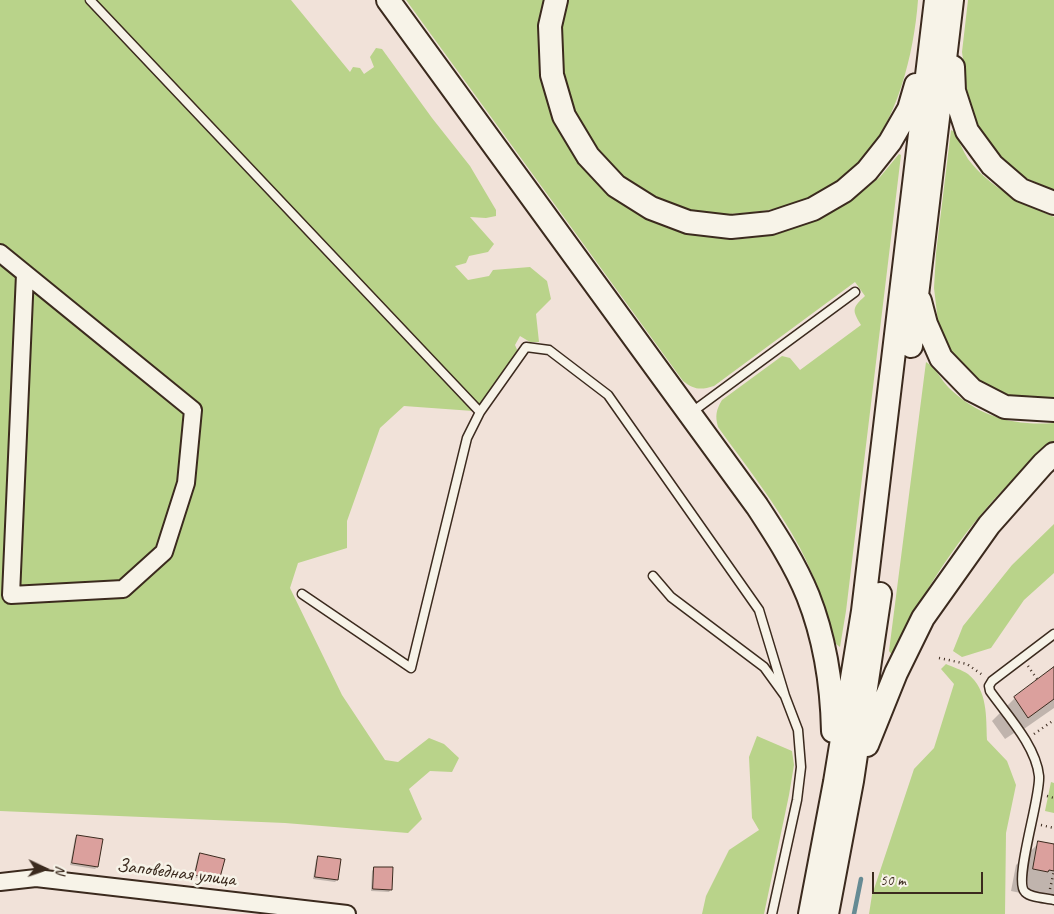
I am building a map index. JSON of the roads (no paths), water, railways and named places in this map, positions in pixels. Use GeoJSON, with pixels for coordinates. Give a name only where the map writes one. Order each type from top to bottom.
{"type":"FeatureCollection","features":[{"type":"Feature","properties":{"kind":"main road"},"geometry":{"type":"LineString","coordinates":[[388,0],[758,506],[787,552],[808,596],[825,649],[844,781]]}},
{"type":"Feature","properties":{"kind":"main road"},"geometry":{"type":"LineString","coordinates":[[556,0],[550,26],[552,75],[564,116],[588,156],[616,186],[651,208],[688,222],[732,227],[771,223],[813,209],[844,191],[867,171],[890,142],[909,108],[943,7]]}},
{"type":"Feature","properties":{"kind":"main road"},"geometry":{"type":"LineString","coordinates":[[943,7],[954,91],[967,131],[992,165],[1021,190],[1054,203]]}},
{"type":"Feature","properties":{"kind":"main road"},"geometry":{"type":"LineString","coordinates":[[810,914],[844,781],[878,613],[918,290],[943,7]]}},
{"type":"Feature","properties":{"kind":"main road"},"geometry":{"type":"LineString","coordinates":[[827,914],[844,781],[862,611],[943,7]]}},
{"type":"Feature","properties":{"kind":"main road"},"geometry":{"type":"LineString","coordinates":[[918,290],[926,324],[941,358],[972,390],[1004,407],[1054,410]]}},
{"type":"Feature","properties":{"kind":"main road"},"geometry":{"type":"LineString","coordinates":[[844,781],[923,618],[989,525],[1054,454]]}},
{"type":"Feature","properties":{"kind":"street"},"geometry":{"type":"LineString","coordinates":[[0,253],[193,410],[186,482],[164,552],[123,589],[11,595],[25,274]]}},
{"type":"Feature","properties":{"kind":"street","name":"Заповедная улица"},"geometry":{"type":"LineString","coordinates":[[0,882],[36,878],[347,914]]}},
{"type":"Feature","properties":{"kind":"lane"},"geometry":{"type":"LineString","coordinates":[[90,0],[480,412]]}},
{"type":"Feature","properties":{"kind":"lane"},"geometry":{"type":"LineString","coordinates":[[690,413],[855,292]]}},
{"type":"Feature","properties":{"kind":"lane"},"geometry":{"type":"LineString","coordinates":[[302,594],[411,668],[467,438],[480,412],[526,347],[549,350],[608,395],[759,610],[785,696],[798,730],[801,767],[797,800],[772,914]]}},
{"type":"Feature","properties":{"kind":"lane"},"geometry":{"type":"LineString","coordinates":[[653,576],[672,597],[764,667],[785,696]]}},
{"type":"Feature","properties":{"kind":"lane"},"geometry":{"type":"LineString","coordinates":[[1051,899],[1025,892],[1022,886],[1022,870],[1038,794],[1039,777],[1036,760],[1025,740],[990,691],[989,686],[992,681],[1054,634]]}},
{"type":"Feature","properties":{"kind":"waterway"},"geometry":{"type":"LineString","coordinates":[[854,914],[861,879]]}}]}
